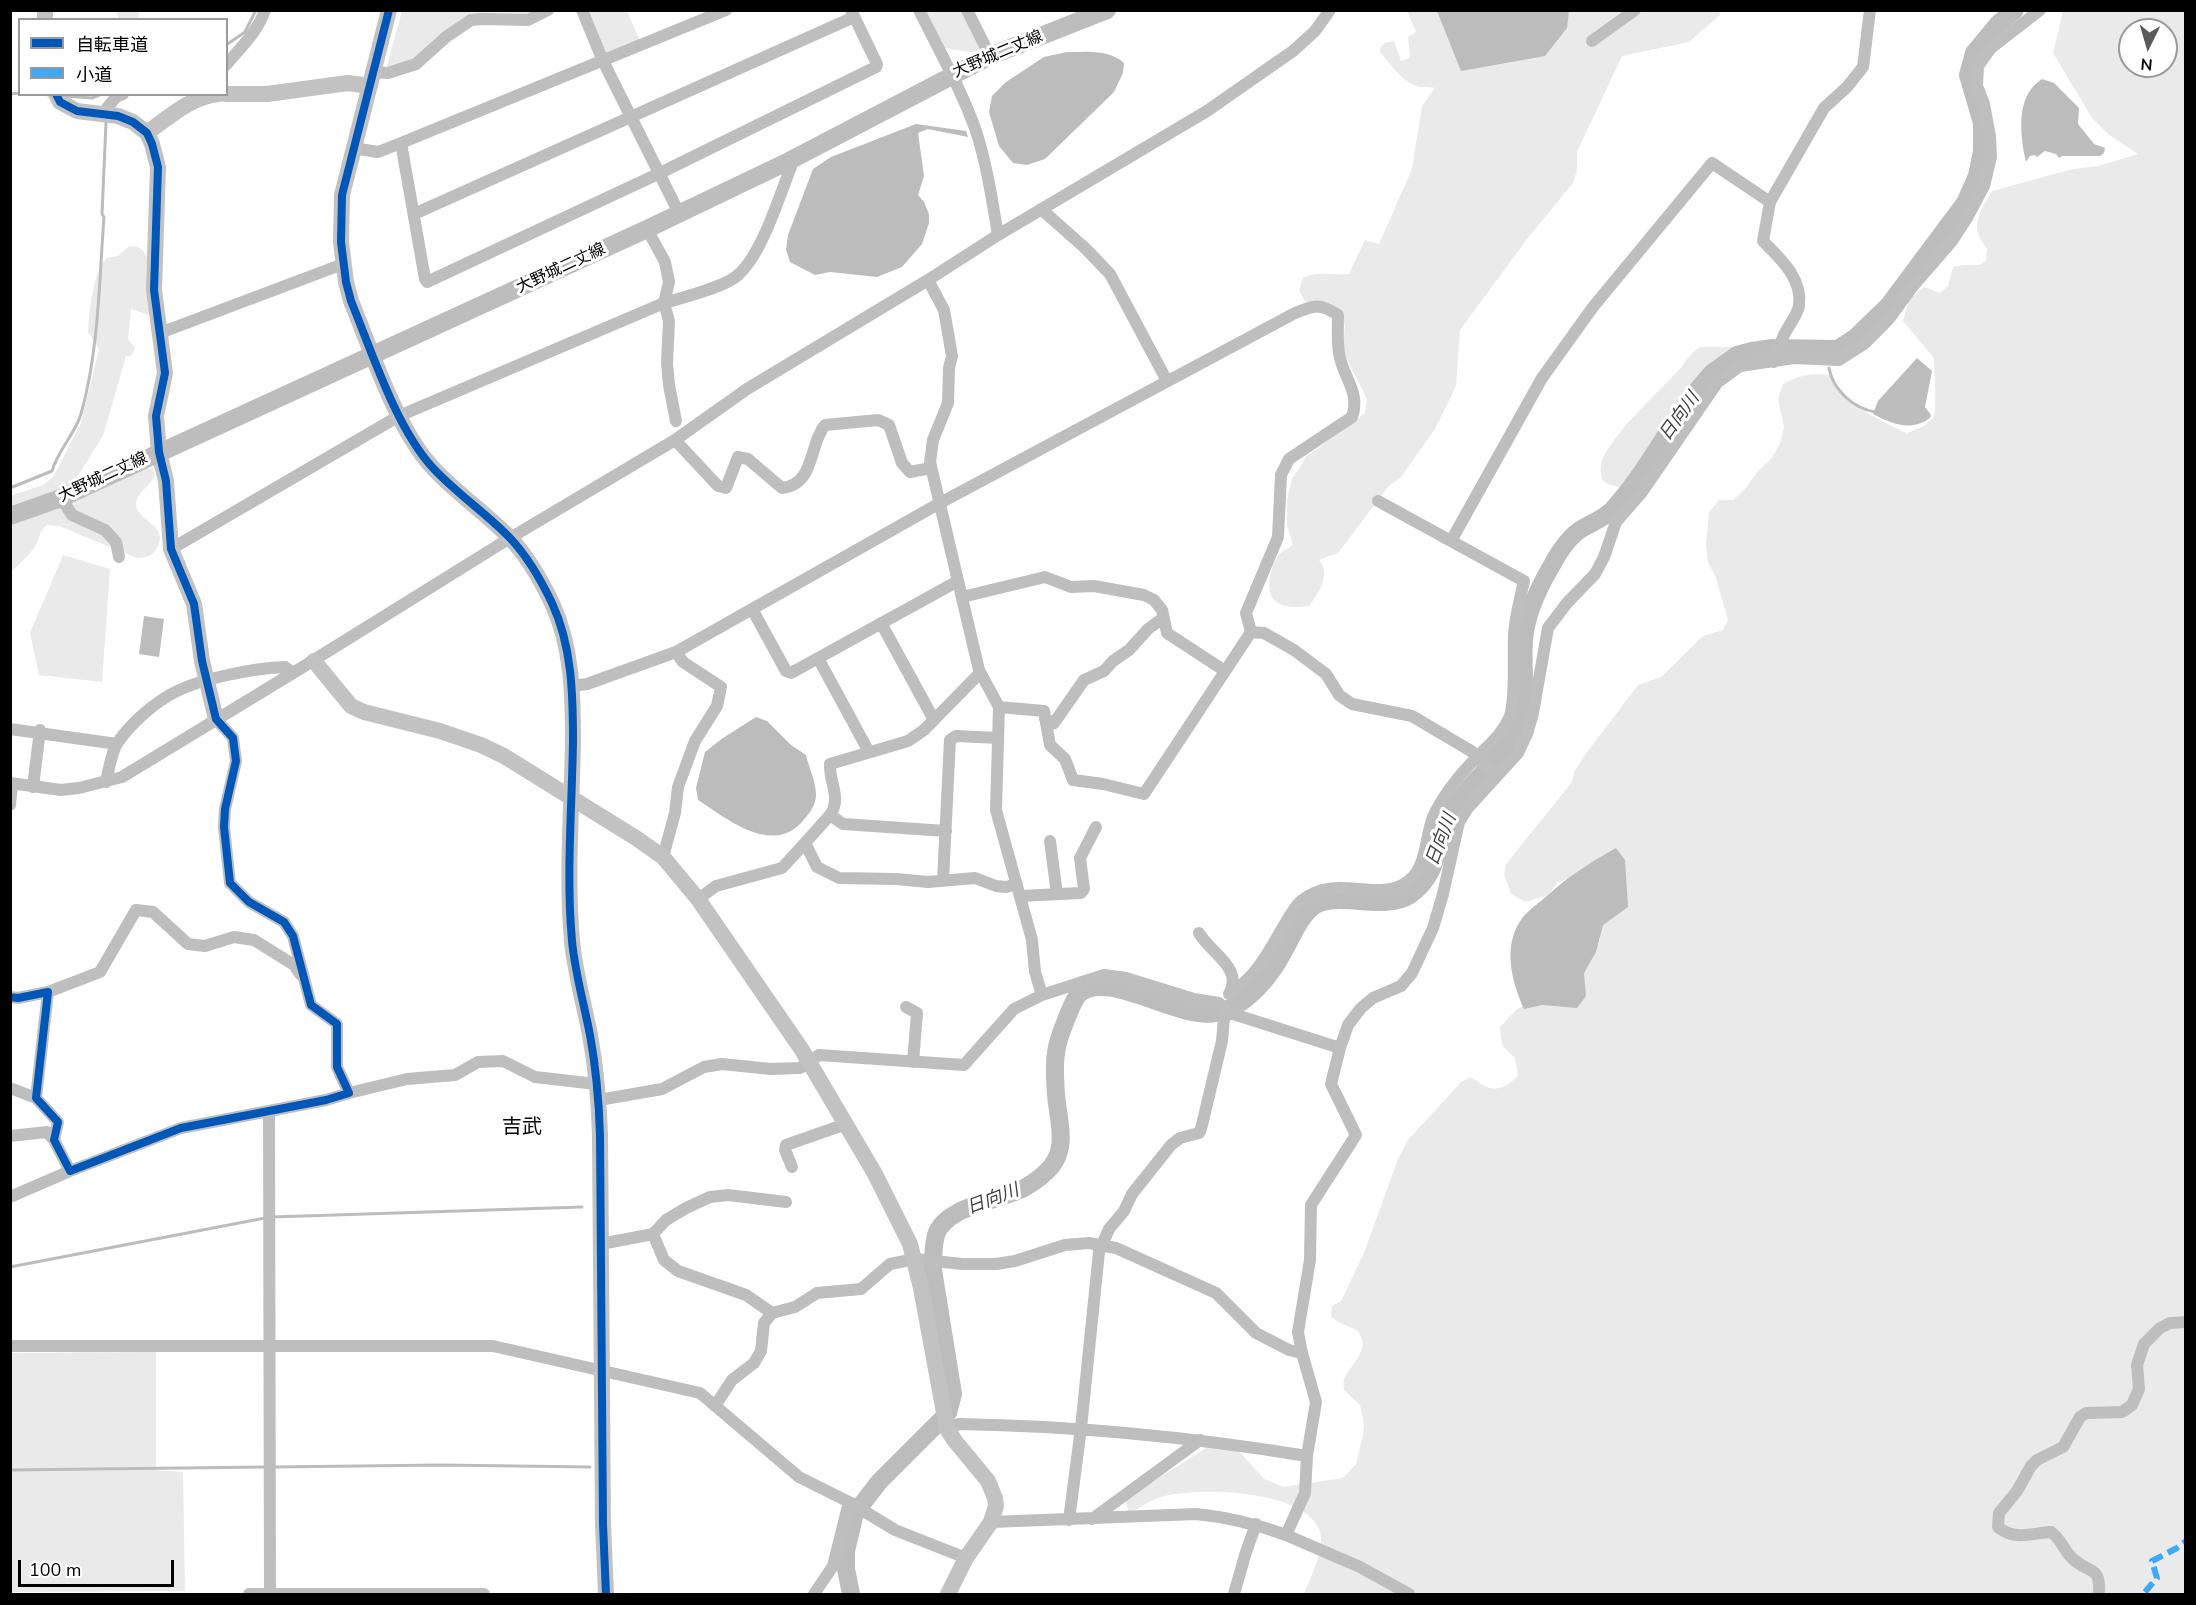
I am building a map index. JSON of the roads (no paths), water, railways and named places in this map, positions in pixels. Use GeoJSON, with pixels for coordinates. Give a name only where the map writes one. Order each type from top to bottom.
{"type":"FeatureCollection","features":[{"type":"Feature","properties":{"kind":"main road","name":"大野城二丈線"},"geometry":{"type":"LineString","coordinates":[[10,516],[61,498],[647,229],[789,161],[990,56],[1107,10]]}},
{"type":"Feature","properties":{"kind":"street"},"geometry":{"type":"LineString","coordinates":[[228,61],[248,42],[265,10]]}},
{"type":"Feature","properties":{"kind":"street"},"geometry":{"type":"LineString","coordinates":[[388,10],[353,148],[340,218],[343,264],[351,301],[399,416],[414,442],[432,467],[510,538],[540,578],[563,632],[572,686],[570,895],[575,972],[590,1036],[597,1092],[606,1594]]}},
{"type":"Feature","properties":{"kind":"street"},"geometry":{"type":"LineString","coordinates":[[228,94],[267,94],[371,79],[416,64],[458,27],[471,20],[482,18],[528,20],[548,10]]}},
{"type":"Feature","properties":{"kind":"street"},"geometry":{"type":"LineString","coordinates":[[582,10],[603,61],[679,213]]}},
{"type":"Feature","properties":{"kind":"street"},"geometry":{"type":"LineString","coordinates":[[353,148],[378,152],[726,10]]}},
{"type":"Feature","properties":{"kind":"street"},"geometry":{"type":"LineString","coordinates":[[919,10],[952,74],[976,131],[987,173],[998,235]]}},
{"type":"Feature","properties":{"kind":"street"},"geometry":{"type":"LineString","coordinates":[[967,10],[990,56]]}},
{"type":"Feature","properties":{"kind":"street"},"geometry":{"type":"LineString","coordinates":[[10,805],[11,783],[70,789],[122,777],[293,674],[510,538],[675,440],[747,389],[1041,209],[1207,111],[1284,58],[1315,31],[1330,10]]}},
{"type":"Feature","properties":{"kind":"street"},"geometry":{"type":"LineString","coordinates":[[1592,41],[1635,10]]}},
{"type":"Feature","properties":{"kind":"street"},"geometry":{"type":"LineString","coordinates":[[1774,362],[1783,337],[1798,308],[1799,297],[1792,274],[1763,241],[1770,202],[1824,108],[1847,87],[1863,67],[1870,10]]}},
{"type":"Feature","properties":{"kind":"street"},"geometry":{"type":"LineString","coordinates":[[1286,1535],[1305,1493],[1307,1456],[1316,1402],[1302,1353],[1299,1332],[1310,1260],[1311,1205],[1356,1135],[1332,1084],[1348,1025],[1361,1008],[1373,998],[1401,986],[1412,973],[1440,906],[1459,822],[1467,809],[1518,753],[1533,713],[1548,628],[1567,603],[1595,574],[1604,557],[1616,522],[1642,492],[1717,383],[1740,366],[1794,358],[1839,360],[1853,352],[1889,319],[1913,286],[1952,241],[1984,186],[1991,158],[1990,136],[1977,86],[1978,66],[1991,48],[2040,10]]}},
{"type":"Feature","properties":{"kind":"street"},"geometry":{"type":"LineString","coordinates":[[401,143],[425,279],[427,282],[660,173],[876,67],[877,64],[853,14],[632,117],[414,214]]}},
{"type":"Feature","properties":{"kind":"street"},"geometry":{"type":"LineString","coordinates":[[107,115],[107,108],[118,96]]}},
{"type":"Feature","properties":{"kind":"street"},"geometry":{"type":"LineString","coordinates":[[147,133],[194,101],[208,96]]}},
{"type":"Feature","properties":{"kind":"street"},"geometry":{"type":"LineString","coordinates":[[58,98],[76,111],[118,116],[133,122],[147,133],[158,167],[154,290],[165,373],[156,416],[159,452],[166,481],[171,549],[194,604],[206,682],[216,719],[233,738],[236,761],[225,809],[224,827],[230,883],[249,902],[284,922],[293,936],[311,1005],[337,1024],[337,1068],[349,1092]]}},
{"type":"Feature","properties":{"kind":"street"},"geometry":{"type":"LineString","coordinates":[[171,549],[399,416],[664,303],[702,292],[737,276],[756,254],[791,166],[789,161]]}},
{"type":"Feature","properties":{"kind":"street"},"geometry":{"type":"LineString","coordinates":[[1451,541],[1542,378],[1593,307],[1712,163],[1770,202]]}},
{"type":"Feature","properties":{"kind":"street"},"geometry":{"type":"LineString","coordinates":[[1041,209],[1086,248],[1110,274],[1167,381]]}},
{"type":"Feature","properties":{"kind":"street"},"geometry":{"type":"LineString","coordinates":[[647,229],[665,262],[669,282],[664,303],[669,321],[667,363],[676,421]]}},
{"type":"Feature","properties":{"kind":"street"},"geometry":{"type":"LineString","coordinates":[[160,333],[343,264]]}},
{"type":"Feature","properties":{"kind":"street"},"geometry":{"type":"LineString","coordinates":[[928,280],[944,310],[952,356],[949,368],[948,403],[933,440],[930,462],[981,673],[999,707],[996,810],[1032,940],[1035,972],[1042,995]]}},
{"type":"Feature","properties":{"kind":"street"},"geometry":{"type":"LineString","coordinates":[[572,686],[587,684],[676,652],[940,503],[1295,313],[1311,306],[1321,306],[1338,315],[1339,355],[1354,393],[1355,408],[1352,417],[1289,459],[1281,475],[1278,537],[1246,612],[1251,632],[1144,794],[1074,780],[1065,759],[1050,745],[1044,711],[999,707]]}},
{"type":"Feature","properties":{"kind":"street"},"geometry":{"type":"LineString","coordinates":[[675,440],[718,486],[726,488],[738,457],[747,459],[782,488],[790,487],[798,481],[811,464],[817,434],[825,425],[878,420],[889,425],[902,463],[910,471],[931,468]]}},
{"type":"Feature","properties":{"kind":"street"},"geometry":{"type":"LineString","coordinates":[[61,498],[72,515],[105,530],[116,542],[119,556]]}},
{"type":"Feature","properties":{"kind":"street"},"geometry":{"type":"LineString","coordinates":[[1220,1003],[1244,985],[1259,969],[1301,901],[1317,891],[1335,887],[1386,889],[1402,885],[1418,872],[1426,851],[1433,817],[1453,785],[1499,737],[1510,715],[1514,632],[1524,581],[1378,501]]}},
{"type":"Feature","properties":{"kind":"street"},"geometry":{"type":"LineString","coordinates":[[962,597],[1045,577],[1071,588],[1094,585],[1144,595],[1154,600],[1162,610],[1167,633],[1226,670]]}},
{"type":"Feature","properties":{"kind":"street"},"geometry":{"type":"LineString","coordinates":[[752,609],[786,671],[791,673],[958,581]]}},
{"type":"Feature","properties":{"kind":"street"},"geometry":{"type":"LineString","coordinates":[[1045,719],[1054,723],[1084,680],[1104,671],[1113,661],[1129,650],[1148,629],[1164,618]]}},
{"type":"Feature","properties":{"kind":"street"},"geometry":{"type":"LineString","coordinates":[[881,623],[934,720]]}},
{"type":"Feature","properties":{"kind":"street"},"geometry":{"type":"LineString","coordinates":[[1251,632],[1264,633],[1294,650],[1326,674],[1339,695],[1352,704],[1412,716],[1478,757],[1497,775]]}},
{"type":"Feature","properties":{"kind":"street"},"geometry":{"type":"LineString","coordinates":[[663,857],[675,813],[678,787],[695,741],[717,706],[722,687],[683,662],[676,652]]}},
{"type":"Feature","properties":{"kind":"street"},"geometry":{"type":"LineString","coordinates":[[818,658],[868,753]]}},
{"type":"Feature","properties":{"kind":"street"},"geometry":{"type":"LineString","coordinates":[[314,661],[351,706],[364,712],[440,731],[481,745],[504,756],[663,857],[683,878],[698,899],[809,1062],[876,1174],[920,1259],[946,1427],[988,1481],[995,1498],[995,1513],[991,1522],[966,1558],[948,1594]]}},
{"type":"Feature","properties":{"kind":"street"},"geometry":{"type":"LineString","coordinates":[[106,782],[117,744],[142,715],[177,691],[264,668],[285,667],[293,674]]}},
{"type":"Feature","properties":{"kind":"street"},"geometry":{"type":"LineString","coordinates":[[698,899],[716,886],[782,868],[836,807],[830,764],[908,741],[934,720],[981,673]]}},
{"type":"Feature","properties":{"kind":"street"},"geometry":{"type":"LineString","coordinates":[[10,729],[117,744]]}},
{"type":"Feature","properties":{"kind":"street"},"geometry":{"type":"LineString","coordinates":[[33,787],[39,732]]}},
{"type":"Feature","properties":{"kind":"street"},"geometry":{"type":"LineString","coordinates":[[943,880],[950,740],[956,736],[998,738]]}},
{"type":"Feature","properties":{"kind":"street"},"geometry":{"type":"LineString","coordinates":[[830,815],[843,824],[945,831]]}},
{"type":"Feature","properties":{"kind":"street"},"geometry":{"type":"LineString","coordinates":[[805,843],[817,867],[839,878],[928,882],[975,878],[996,886],[1018,890],[1057,894],[1081,893],[1084,889],[1080,858],[1096,827]]}},
{"type":"Feature","properties":{"kind":"street"},"geometry":{"type":"LineString","coordinates":[[1050,841],[1057,894]]}},
{"type":"Feature","properties":{"kind":"street"},"geometry":{"type":"LineString","coordinates":[[10,997],[18,998],[48,992],[100,972],[136,910],[153,912],[188,944],[205,946],[234,937],[254,940],[294,965],[303,977]]}},
{"type":"Feature","properties":{"kind":"street"},"geometry":{"type":"LineString","coordinates":[[1199,933],[1204,942],[1231,970],[1234,980],[1230,994]]}},
{"type":"Feature","properties":{"kind":"street"},"geometry":{"type":"LineString","coordinates":[[10,1197],[181,1128],[326,1100],[349,1092],[407,1079],[455,1075],[478,1062],[503,1061],[535,1077],[597,1092],[662,1089],[704,1067],[713,1065],[771,1069],[800,1068],[819,1055],[964,1065],[1014,1009],[1042,995],[1104,975],[1126,978],[1194,999],[1220,1003],[1230,1013],[1340,1048]]}},
{"type":"Feature","properties":{"kind":"street"},"geometry":{"type":"LineString","coordinates":[[36,1098],[48,992]]}},
{"type":"Feature","properties":{"kind":"street"},"geometry":{"type":"LineString","coordinates":[[906,1007],[917,1013],[913,1062]]}},
{"type":"Feature","properties":{"kind":"street"},"geometry":{"type":"LineString","coordinates":[[1069,1520],[1099,1252],[1109,1229],[1124,1211],[1132,1194],[1171,1145],[1180,1138],[1199,1133],[1202,1129],[1222,1041],[1224,1018],[1230,1013]]}},
{"type":"Feature","properties":{"kind":"street"},"geometry":{"type":"LineString","coordinates":[[10,1088],[36,1098],[58,1122],[54,1140]]}},
{"type":"Feature","properties":{"kind":"street"},"geometry":{"type":"LineString","coordinates":[[268,1111],[270,1594]]}},
{"type":"Feature","properties":{"kind":"street"},"geometry":{"type":"LineString","coordinates":[[792,1167],[784,1150],[786,1145],[846,1124]]}},
{"type":"Feature","properties":{"kind":"street"},"geometry":{"type":"LineString","coordinates":[[10,1136],[47,1132],[54,1140],[70,1171]]}},
{"type":"Feature","properties":{"kind":"street"},"geometry":{"type":"LineString","coordinates":[[601,1244],[653,1234],[666,1220],[710,1197],[728,1195],[786,1202]]}},
{"type":"Feature","properties":{"kind":"street"},"geometry":{"type":"LineString","coordinates":[[653,1234],[664,1260],[678,1271],[746,1295],[772,1313]]}},
{"type":"Feature","properties":{"kind":"street"},"geometry":{"type":"LineString","coordinates":[[715,1406],[732,1380],[754,1363],[761,1351],[764,1323],[772,1313],[795,1307],[817,1293],[861,1288],[890,1264],[920,1259],[996,1264],[1015,1261],[1065,1245],[1089,1243],[1116,1248],[1216,1293],[1256,1333],[1280,1346],[1302,1353]]}},
{"type":"Feature","properties":{"kind":"street"},"geometry":{"type":"LineString","coordinates":[[2099,1594],[2100,1582],[2096,1572],[2072,1559],[2060,1538],[2051,1532],[2022,1536],[2004,1532],[1998,1527],[2000,1513],[2017,1491],[2031,1466],[2037,1460],[2063,1447],[2080,1417],[2086,1413],[2122,1412],[2132,1405],[2139,1389],[2137,1365],[2144,1344],[2160,1328],[2170,1323],[2186,1323]]}},
{"type":"Feature","properties":{"kind":"street"},"geometry":{"type":"LineString","coordinates":[[10,1346],[493,1346],[602,1370],[700,1393],[799,1477],[849,1502],[894,1530],[966,1558]]}},
{"type":"Feature","properties":{"kind":"street"},"geometry":{"type":"LineString","coordinates":[[946,1427],[958,1424],[1081,1428],[1200,1440],[1307,1456]]}},
{"type":"Feature","properties":{"kind":"street"},"geometry":{"type":"LineString","coordinates":[[1091,1520],[1200,1440]]}},
{"type":"Feature","properties":{"kind":"street"},"geometry":{"type":"LineString","coordinates":[[814,1594],[833,1566],[849,1502]]}},
{"type":"Feature","properties":{"kind":"street"},"geometry":{"type":"LineString","coordinates":[[991,1522],[1091,1520],[1196,1514],[1228,1517],[1286,1535],[1360,1567],[1409,1594]]}},
{"type":"Feature","properties":{"kind":"street"},"geometry":{"type":"LineString","coordinates":[[1234,1594],[1256,1524]]}},
{"type":"Feature","properties":{"kind":"street"},"geometry":{"type":"LineString","coordinates":[[249,1594],[484,1594]]}},
{"type":"Feature","properties":{"kind":"waterway"},"geometry":{"type":"LineString","coordinates":[[228,44],[245,32],[256,10]]}},
{"type":"Feature","properties":{"kind":"waterway","name":"日向川"},"geometry":{"type":"LineString","coordinates":[[851,1594],[846,1569],[846,1551],[855,1513],[879,1482],[948,1413],[953,1394],[933,1270],[936,1235],[941,1225],[950,1217],[1024,1188],[1053,1164],[1058,1155],[1061,1135],[1055,1079],[1057,1049],[1064,1024],[1078,995],[1090,988],[1106,987],[1124,990],[1182,1010],[1200,1013],[1227,1010],[1248,997],[1266,979],[1280,959],[1299,923],[1310,909],[1332,900],[1373,902],[1399,900],[1410,895],[1420,886],[1433,867],[1452,811],[1469,788],[1500,754],[1516,730],[1524,699],[1524,651],[1527,622],[1538,592],[1561,550],[1578,531],[1609,513],[1626,494],[1686,405],[1713,372],[1737,355],[1752,351],[1773,348],[1838,349],[1856,337],[1889,305],[1965,203],[1977,176],[1982,151],[1982,123],[1968,75],[1974,53],[1998,24],[2015,10]]}},
{"type":"Feature","properties":{"kind":"waterway"},"geometry":{"type":"LineString","coordinates":[[10,94],[18,93]]}},
{"type":"Feature","properties":{"kind":"waterway"},"geometry":{"type":"LineString","coordinates":[[65,96],[92,98],[97,96]]}},
{"type":"Feature","properties":{"kind":"waterway"},"geometry":{"type":"LineString","coordinates":[[10,488],[52,471],[81,414],[87,390],[97,316],[104,217],[102,214],[106,123]]}},
{"type":"Feature","properties":{"kind":"waterway"},"geometry":{"type":"LineString","coordinates":[[1829,368],[1835,384],[1845,397],[1859,407],[1875,412]]}},
{"type":"Feature","properties":{"kind":"waterway"},"geometry":{"type":"LineString","coordinates":[[272,1217],[582,1207]]}},
{"type":"Feature","properties":{"kind":"waterway"},"geometry":{"type":"LineString","coordinates":[[10,1267],[265,1218]]}},
{"type":"Feature","properties":{"kind":"waterway"},"geometry":{"type":"LineString","coordinates":[[274,1467],[442,1465],[590,1467]]}},
{"type":"Feature","properties":{"kind":"waterway"},"geometry":{"type":"LineString","coordinates":[[10,1470],[267,1467]]}},
{"type":"Feature","properties":{"kind":"district","name":"吉武"},"geometry":{"type":"Point","coordinates":[522,1128]}}]}
